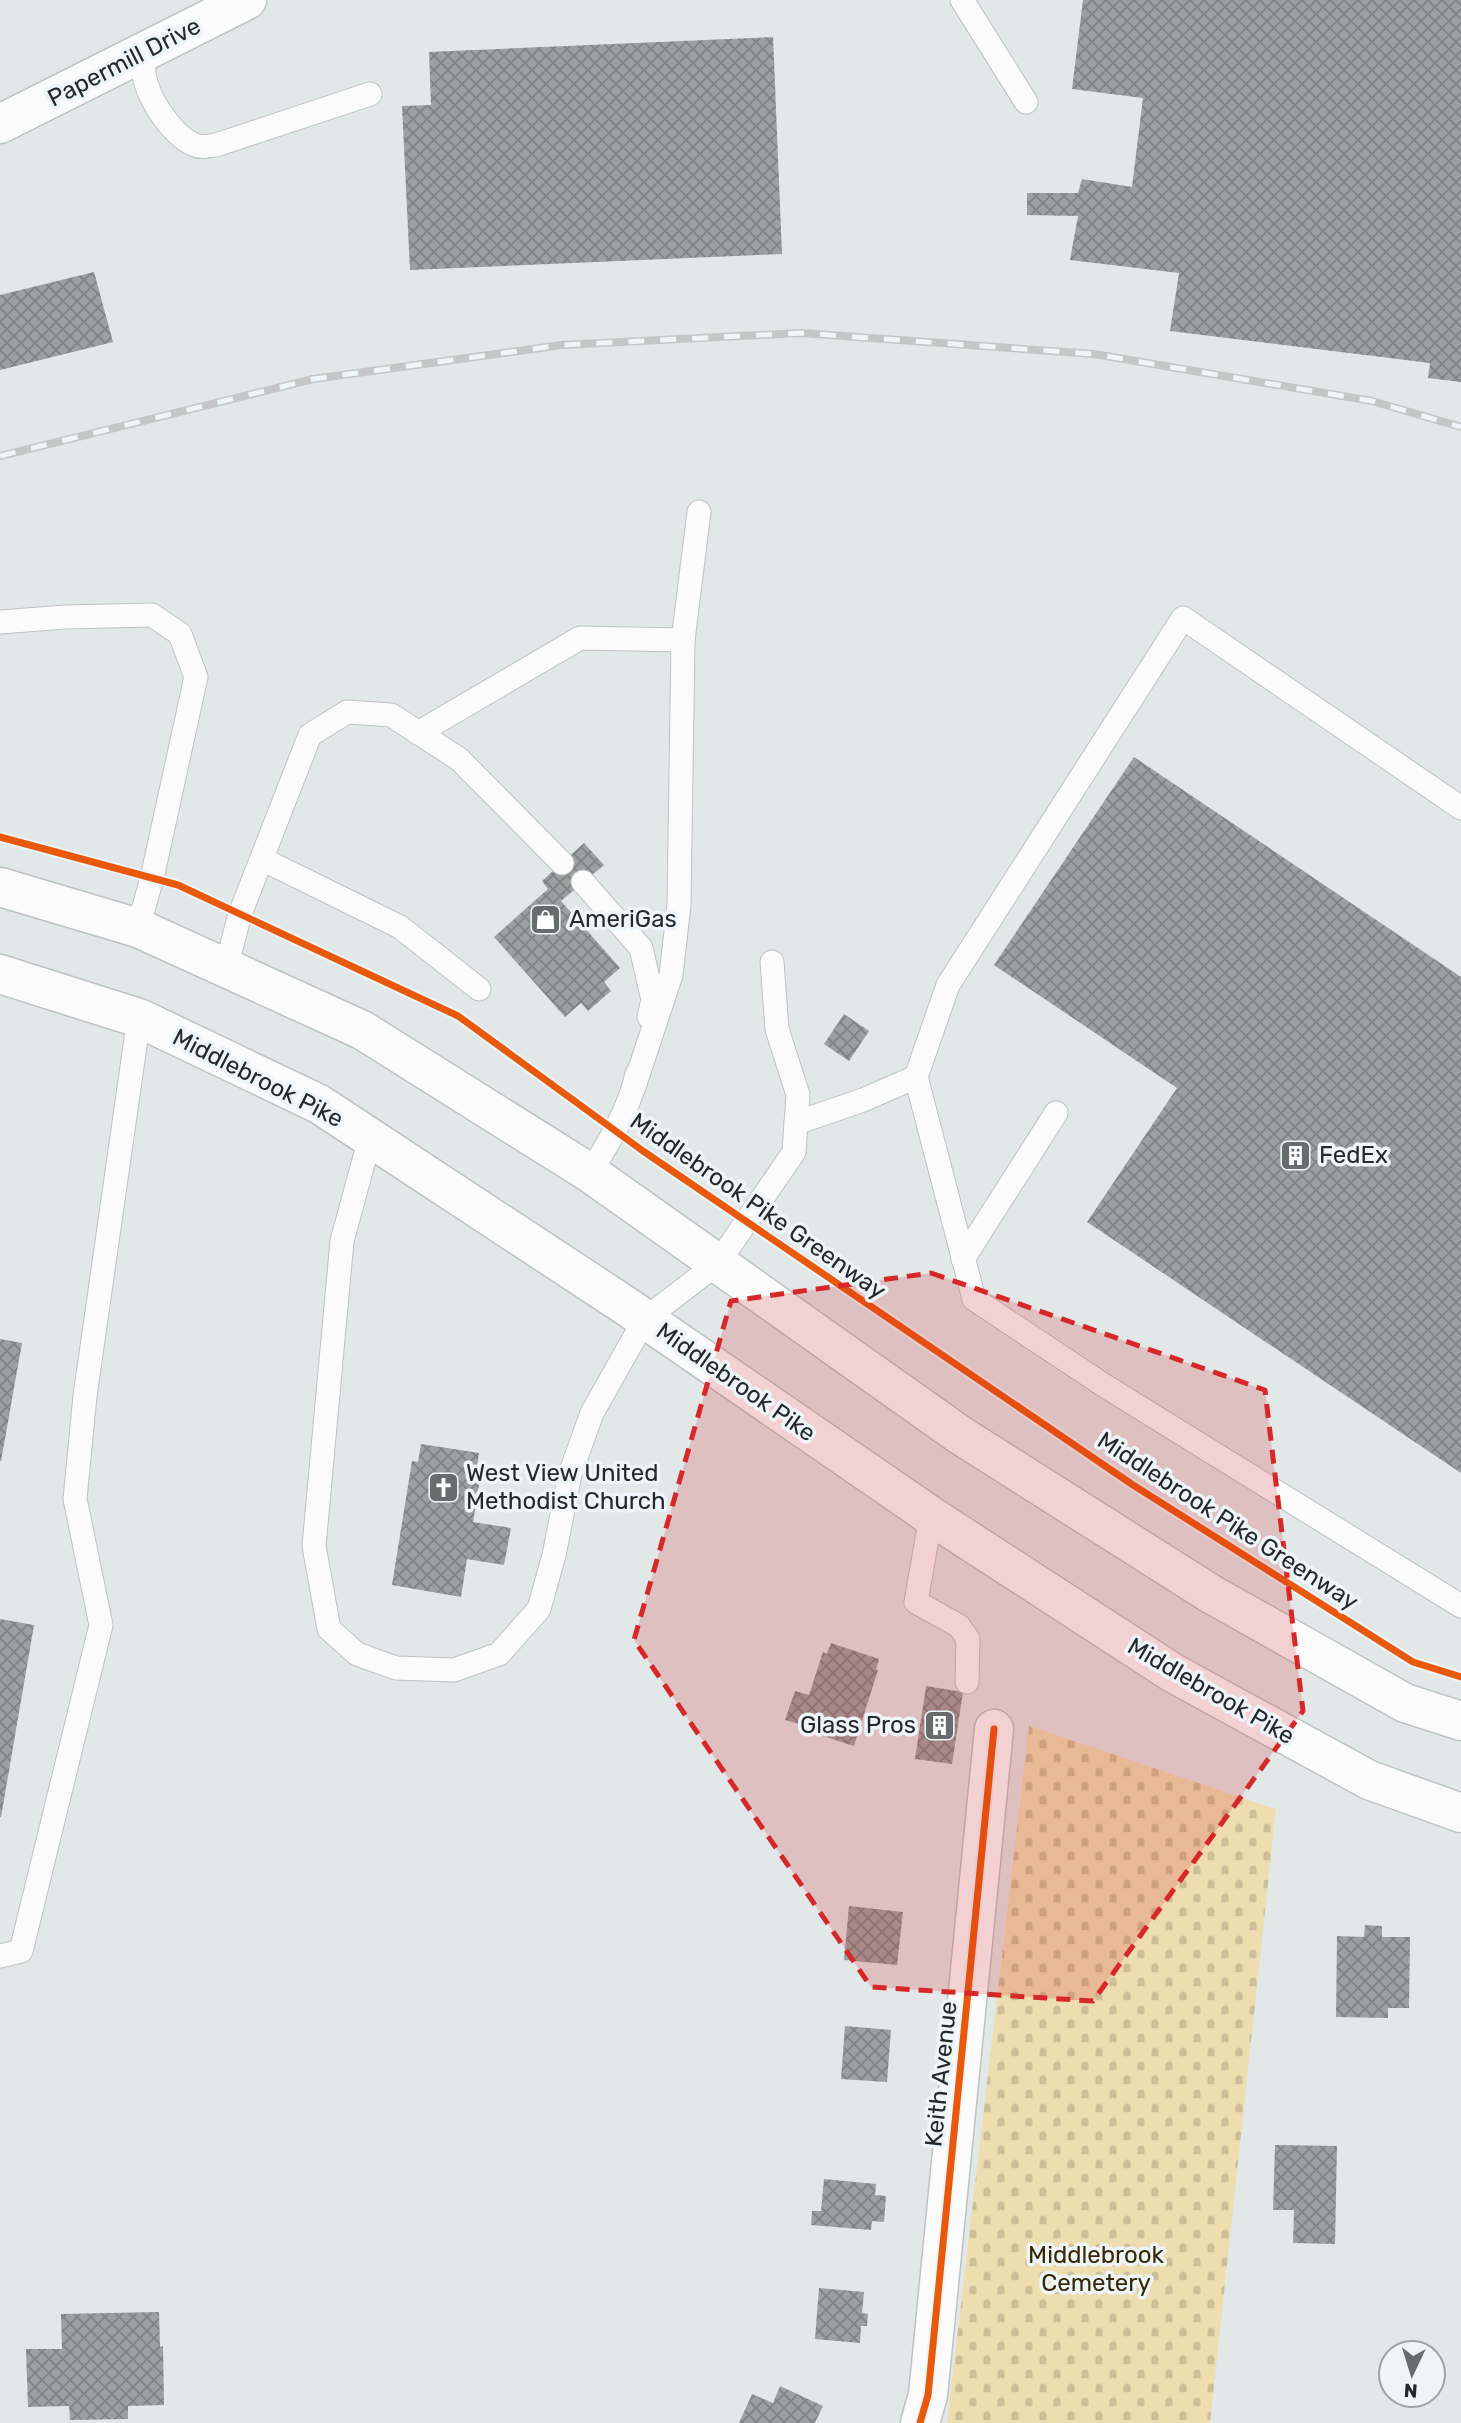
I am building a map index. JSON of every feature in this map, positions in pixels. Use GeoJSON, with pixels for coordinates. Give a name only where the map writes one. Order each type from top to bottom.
{"type":"FeatureCollection","features":[{"type":"Feature","properties":{"kind":"main road","name":"Papermill Drive"},"geometry":{"type":"LineString","coordinates":[[0,124],[247,0]]}},
{"type":"Feature","properties":{"kind":"main road"},"geometry":{"type":"LineString","coordinates":[[0,887],[138,928],[362,1030],[590,1173],[960,1435],[1211,1594],[1405,1703],[1461,1721]]}},
{"type":"Feature","properties":{"kind":"main road","name":"Middlebrook Pike"},"geometry":{"type":"LineString","coordinates":[[0,974],[139,1018],[319,1104],[645,1319],[931,1516],[1173,1673],[1369,1780],[1461,1813]]}},
{"type":"Feature","properties":{"kind":"main road","name":"Keith Avenue"},"geometry":{"type":"LineString","coordinates":[[920,2423],[928,2395],[995,1728]]}},
{"type":"Feature","properties":{"kind":"lane"},"geometry":{"type":"LineString","coordinates":[[961,0],[1027,102]]}},
{"type":"Feature","properties":{"kind":"lane"},"geometry":{"type":"LineString","coordinates":[[150,49],[144,64],[145,77],[161,114],[173,131],[198,146],[216,145],[370,94]]}},
{"type":"Feature","properties":{"kind":"lane"},"geometry":{"type":"LineString","coordinates":[[590,1173],[616,1131],[634,1087],[671,975],[679,905],[683,640],[699,512]]}},
{"type":"Feature","properties":{"kind":"lane"},"geometry":{"type":"LineString","coordinates":[[0,622],[152,615],[180,634],[196,677],[152,878],[138,928]]}},
{"type":"Feature","properties":{"kind":"lane"},"geometry":{"type":"LineString","coordinates":[[1461,808],[1183,618],[948,985],[916,1077],[974,1299],[1105,1386],[1461,1606]]}},
{"type":"Feature","properties":{"kind":"lane"},"geometry":{"type":"LineString","coordinates":[[418,733],[580,638],[683,640]]}},
{"type":"Feature","properties":{"kind":"lane"},"geometry":{"type":"LineString","coordinates":[[226,968],[240,914],[310,735],[347,712],[391,715],[459,760],[562,863]]}},
{"type":"Feature","properties":{"kind":"lane"},"geometry":{"type":"LineString","coordinates":[[262,859],[400,928],[479,989]]}},
{"type":"Feature","properties":{"kind":"lane"},"geometry":{"type":"LineString","coordinates":[[583,883],[641,948],[653,1000],[634,1087]]}},
{"type":"Feature","properties":{"kind":"lane"},"geometry":{"type":"LineString","coordinates":[[370,1138],[342,1241],[314,1546],[329,1629],[357,1654],[396,1668],[454,1670],[499,1654],[539,1609],[554,1555],[570,1474],[592,1413],[645,1319],[718,1263],[794,1152],[798,1095],[777,1029],[772,962]]}},
{"type":"Feature","properties":{"kind":"lane"},"geometry":{"type":"LineString","coordinates":[[0,1956],[21,1951],[101,1625],[75,1499],[85,1396],[139,1018]]}},
{"type":"Feature","properties":{"kind":"lane"},"geometry":{"type":"LineString","coordinates":[[796,1123],[863,1100],[916,1077]]}},
{"type":"Feature","properties":{"kind":"lane"},"geometry":{"type":"LineString","coordinates":[[963,1259],[1056,1113]]}},
{"type":"Feature","properties":{"kind":"lane"},"geometry":{"type":"LineString","coordinates":[[931,1516],[916,1602],[959,1626],[968,1639],[967,1682]]}},
{"type":"Feature","properties":{"kind":"highlighted area"},"geometry":{"type":"Polygon","coordinates":[[[931,1273],[1265,1390],[1303,1711],[1093,2001],[871,1987],[634,1640],[731,1301],[931,1273]]]}},
{"type":"Feature","properties":{"kind":"green space","name":"Middlebrook Cemetery"},"geometry":{"type":"Polygon","coordinates":[[[1029,1726],[1276,1809],[1210,2423],[947,2423],[1029,1726]]]}},
{"type":"Feature","properties":{"kind":"building"},"geometry":{"type":"Polygon","coordinates":[[[1083,0],[1461,0],[1461,382],[1428,378],[1430,363],[1170,331],[1179,273],[1070,260],[1078,216],[1027,215],[1027,193],[1078,193],[1082,179],[1132,187],[1143,98],[1072,89],[1083,0]]]}},
{"type":"Feature","properties":{"kind":"building"},"geometry":{"type":"Polygon","coordinates":[[[773,37],[782,254],[410,270],[402,106],[431,105],[429,52],[773,37]]]}},
{"type":"Feature","properties":{"kind":"building"},"geometry":{"type":"Polygon","coordinates":[[[94,272],[113,342],[0,370],[0,295],[94,272]]]}},
{"type":"Feature","properties":{"kind":"building","name":"FedEx"},"geometry":{"type":"Polygon","coordinates":[[[1134,757],[1461,977],[1461,1473],[1087,1222],[1177,1088],[994,965],[1134,757]]]}},
{"type":"Feature","properties":{"kind":"building","name":"AmeriGas"},"geometry":{"type":"Polygon","coordinates":[[[584,843],[604,865],[561,901],[620,968],[604,982],[611,991],[588,1011],[581,1003],[565,1017],[494,937],[548,889],[542,881],[584,843]]]}},
{"type":"Feature","properties":{"kind":"building"},"geometry":{"type":"Polygon","coordinates":[[[844,1014],[869,1031],[849,1061],[824,1044],[844,1014]]]}},
{"type":"Feature","properties":{"kind":"building"},"geometry":{"type":"Polygon","coordinates":[[[0,1339],[22,1343],[1,1461],[0,1461],[0,1339]]]}},
{"type":"Feature","properties":{"kind":"building"},"geometry":{"type":"Polygon","coordinates":[[[421,1444],[479,1453],[476,1472],[481,1473],[473,1522],[511,1528],[504,1565],[467,1559],[461,1597],[392,1585],[412,1461],[418,1462],[421,1444]]]}},
{"type":"Feature","properties":{"kind":"building"},"geometry":{"type":"Polygon","coordinates":[[[0,1619],[34,1625],[1,1817],[0,1817],[0,1619]]]}},
{"type":"Feature","properties":{"kind":"building"},"geometry":{"type":"Polygon","coordinates":[[[831,1643],[879,1659],[854,1746],[798,1728],[799,1724],[785,1720],[795,1691],[809,1695],[823,1652],[827,1654],[831,1643]]]}},
{"type":"Feature","properties":{"kind":"building","name":"Glass Pros"},"geometry":{"type":"Polygon","coordinates":[[[926,1686],[963,1692],[952,1764],[915,1759],[926,1686]]]}},
{"type":"Feature","properties":{"kind":"building"},"geometry":{"type":"Polygon","coordinates":[[[849,1906],[903,1912],[897,1965],[844,1960],[849,1906]]]}},
{"type":"Feature","properties":{"kind":"building"},"geometry":{"type":"Polygon","coordinates":[[[1365,1925],[1382,1926],[1382,1937],[1410,1937],[1409,2008],[1388,2008],[1388,2018],[1336,2017],[1337,1936],[1364,1937],[1365,1925]]]}},
{"type":"Feature","properties":{"kind":"building"},"geometry":{"type":"Polygon","coordinates":[[[845,2026],[891,2030],[887,2082],[841,2079],[845,2026]]]}},
{"type":"Feature","properties":{"kind":"building"},"geometry":{"type":"Polygon","coordinates":[[[1275,2145],[1337,2146],[1335,2244],[1293,2243],[1294,2210],[1273,2210],[1275,2145]]]}},
{"type":"Feature","properties":{"kind":"building"},"geometry":{"type":"Polygon","coordinates":[[[824,2179],[876,2184],[875,2195],[886,2196],[884,2222],[872,2221],[871,2230],[811,2225],[812,2211],[821,2211],[824,2179]]]}},
{"type":"Feature","properties":{"kind":"building"},"geometry":{"type":"Polygon","coordinates":[[[819,2288],[864,2292],[862,2313],[868,2314],[867,2326],[861,2326],[860,2343],[815,2339],[819,2288]]]}},
{"type":"Feature","properties":{"kind":"building"},"geometry":{"type":"Polygon","coordinates":[[[159,2312],[160,2347],[163,2346],[164,2405],[128,2406],[128,2419],[70,2420],[69,2406],[28,2407],[26,2349],[62,2349],[61,2314],[159,2312]]]}},
{"type":"Feature","properties":{"kind":"building"},"geometry":{"type":"Polygon","coordinates":[[[780,2386],[823,2406],[815,2423],[739,2423],[752,2394],[773,2403],[780,2386]]]}},
{"type":"Feature","properties":{"kind":"railway"},"geometry":{"type":"LineString","coordinates":[[0,456],[313,379],[562,345],[801,333],[1094,354],[1372,401],[1461,427]]}},
{"type":"Feature","properties":{"kind":"cycle path","name":"Middlebrook Pike Greenway"},"geometry":{"type":"LineString","coordinates":[[0,837],[178,885],[458,1016],[643,1151],[1133,1485],[1413,1662],[1461,1677]]}},
{"type":"Feature","properties":{"kind":"cycle path"},"geometry":{"type":"LineString","coordinates":[[920,2423],[928,2395],[994,1729]]}},
{"type":"Feature","properties":{"kind":"place","name":"AmeriGas"},"geometry":{"type":"Point","coordinates":[546,919]}},
{"type":"Feature","properties":{"kind":"place","name":"FedEx"},"geometry":{"type":"Point","coordinates":[1296,1155]}},
{"type":"Feature","properties":{"kind":"place","name":"West View United Methodist Church"},"geometry":{"type":"Point","coordinates":[443,1487]}},
{"type":"Feature","properties":{"kind":"place","name":"Glass Pros"},"geometry":{"type":"Point","coordinates":[939,1725]}}]}
